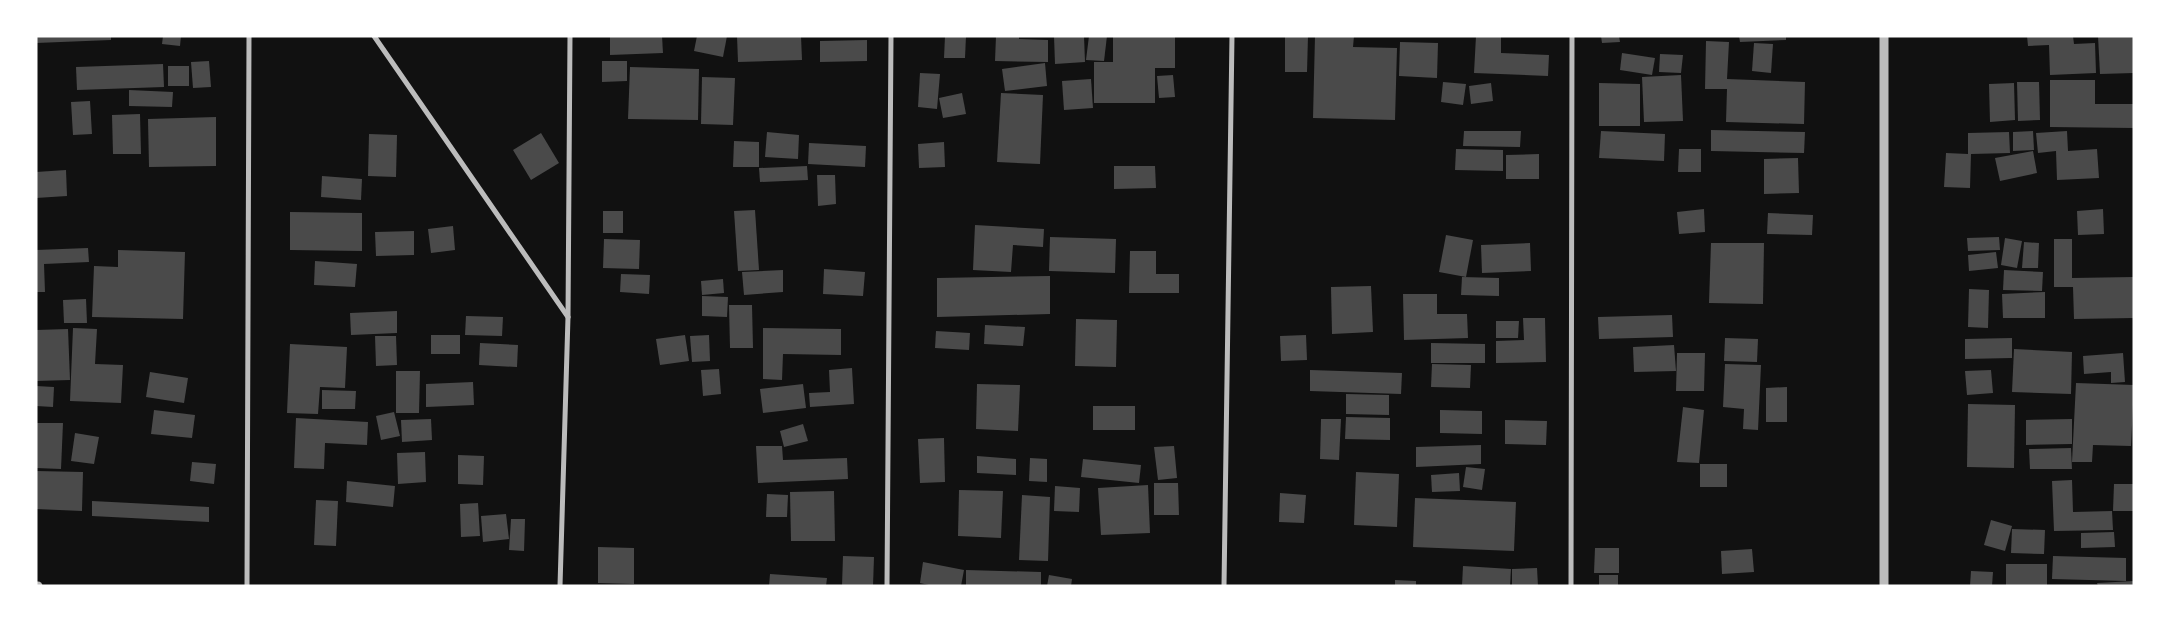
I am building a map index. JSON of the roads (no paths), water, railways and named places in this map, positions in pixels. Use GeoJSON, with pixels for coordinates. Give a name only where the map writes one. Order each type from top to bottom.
{"type":"FeatureCollection","features":[{"type":"Feature","properties":{"kind":"street"},"geometry":{"type":"LineString","coordinates":[[247,586],[249,36]]}},
{"type":"Feature","properties":{"kind":"street"},"geometry":{"type":"LineString","coordinates":[[374,36],[568,317]]}},
{"type":"Feature","properties":{"kind":"street"},"geometry":{"type":"LineString","coordinates":[[560,586],[568,317],[570,36]]}},
{"type":"Feature","properties":{"kind":"street"},"geometry":{"type":"LineString","coordinates":[[887,586],[891,36]]}},
{"type":"Feature","properties":{"kind":"street"},"geometry":{"type":"LineString","coordinates":[[1224,586],[1232,36]]}},
{"type":"Feature","properties":{"kind":"street"},"geometry":{"type":"LineString","coordinates":[[1571,586],[1572,36]]}},
{"type":"Feature","properties":{"kind":"street"},"geometry":{"type":"LineString","coordinates":[[1884,36],[1884,586]]}}]}
